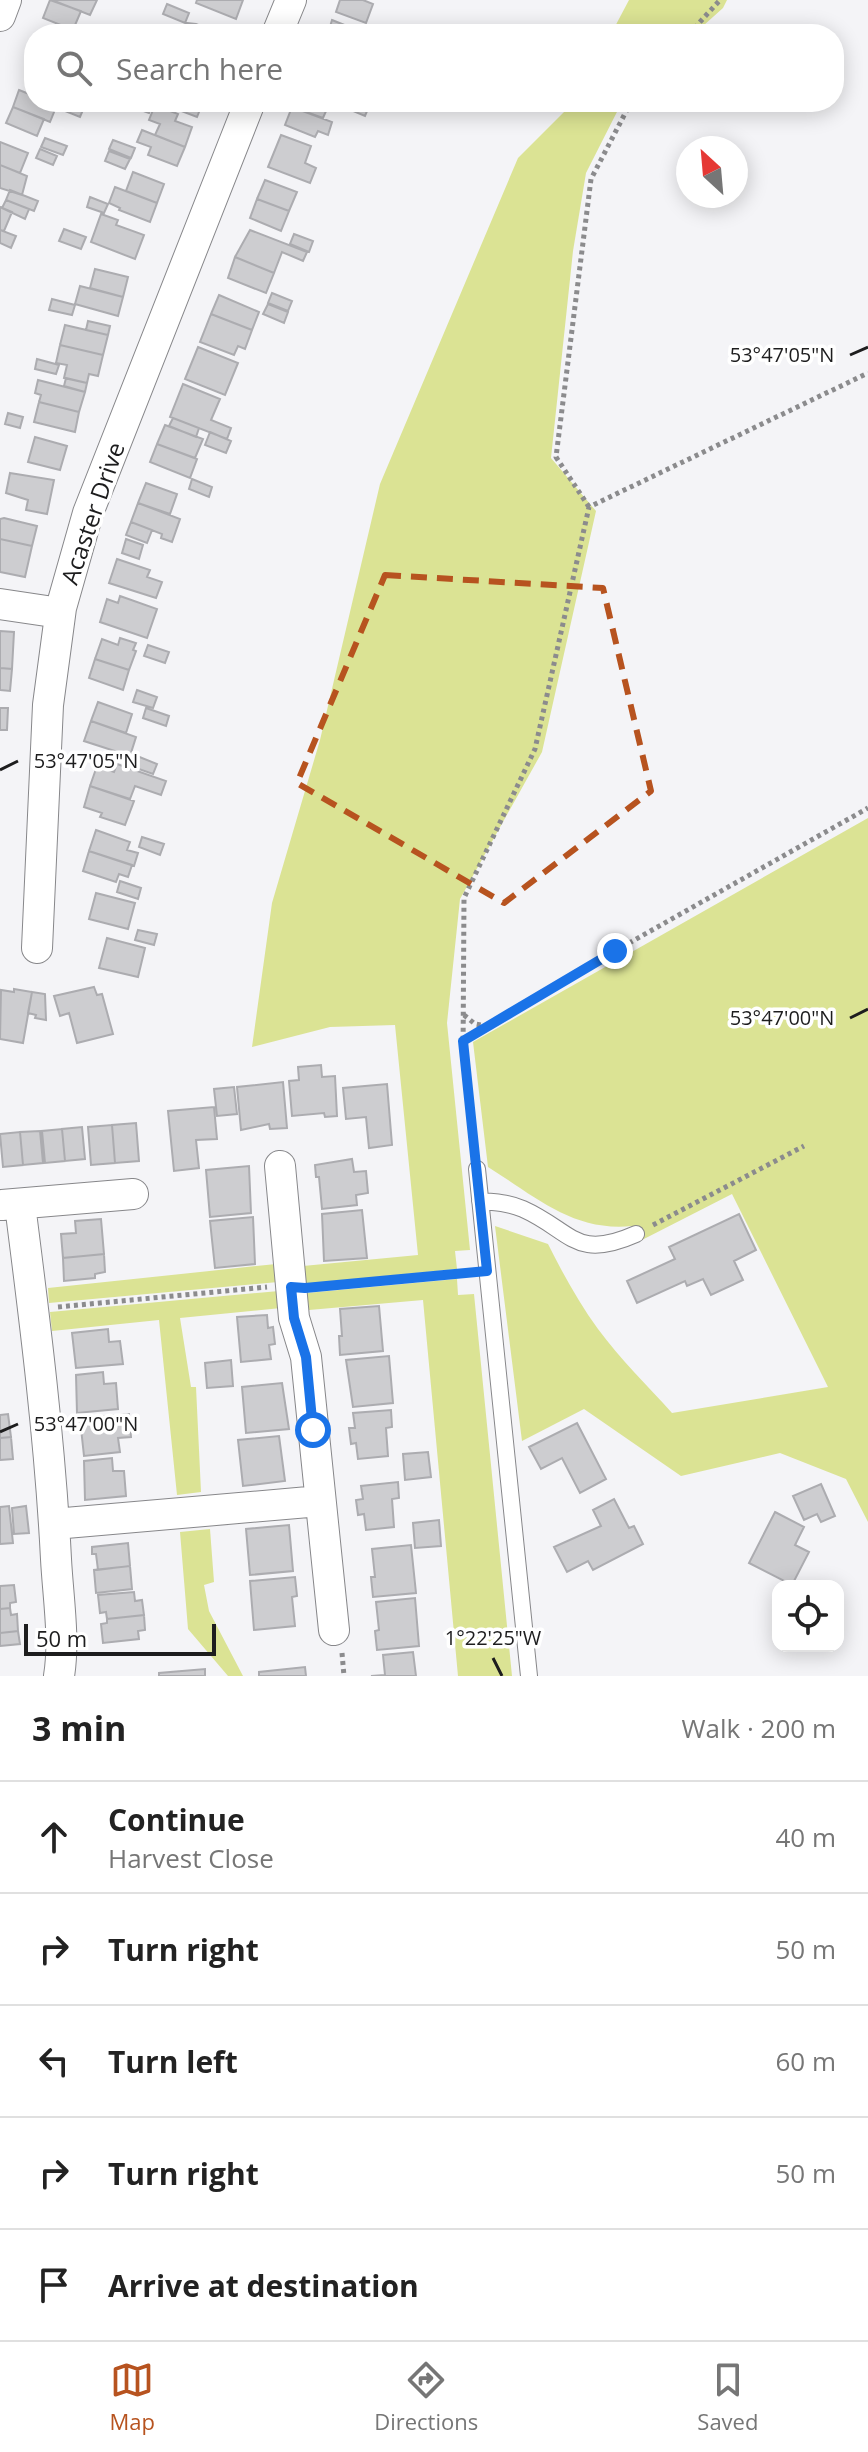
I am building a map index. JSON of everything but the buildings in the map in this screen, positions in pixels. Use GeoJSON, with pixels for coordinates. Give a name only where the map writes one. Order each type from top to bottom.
{"type":"FeatureCollection","features":[{"type":"Feature","properties":{"kind":"street"},"geometry":{"type":"LineString","coordinates":[[0,16],[6,0]]}},
{"type":"Feature","properties":{"kind":"street"},"geometry":{"type":"LineString","coordinates":[[281,24],[291,0]]}},
{"type":"Feature","properties":{"kind":"street","name":"Acaster Drive"},"geometry":{"type":"LineString","coordinates":[[37,948],[48,705],[60,613],[88,513],[246,112]]}},
{"type":"Feature","properties":{"kind":"street"},"geometry":{"type":"LineString","coordinates":[[0,604],[60,613]]}},
{"type":"Feature","properties":{"kind":"street"},"geometry":{"type":"LineString","coordinates":[[279,1156],[294,1318],[306,1357],[334,1630]]}},
{"type":"Feature","properties":{"kind":"street"},"geometry":{"type":"LineString","coordinates":[[59,1676],[54,1524],[33,1311],[10,1205],[133,1194]]}},
{"type":"Feature","properties":{"kind":"street"},"geometry":{"type":"LineString","coordinates":[[54,1524],[320,1501]]}},
{"type":"Feature","properties":{"kind":"lane"},"geometry":{"type":"LineString","coordinates":[[477,1169],[529,1676]]}},
{"type":"Feature","properties":{"kind":"lane"},"geometry":{"type":"LineString","coordinates":[[480,1201],[501,1202],[523,1209],[561,1234],[586,1244],[614,1243],[636,1234]]}},
{"type":"Feature","properties":{"kind":"path"},"geometry":{"type":"LineString","coordinates":[[698,24],[720,0]]}},
{"type":"Feature","properties":{"kind":"path"},"geometry":{"type":"LineString","coordinates":[[477,1169],[463,1041],[464,898],[535,749],[589,507],[556,457],[591,179],[626,112]]}},
{"type":"Feature","properties":{"kind":"path"},"geometry":{"type":"LineString","coordinates":[[589,507],[868,373]]}},
{"type":"Feature","properties":{"kind":"path"},"geometry":{"type":"LineString","coordinates":[[463,1041],[868,808]]}},
{"type":"Feature","properties":{"kind":"path"},"geometry":{"type":"LineString","coordinates":[[464,1015],[475,1024],[487,1027]]}},
{"type":"Feature","properties":{"kind":"path"},"geometry":{"type":"LineString","coordinates":[[636,1234],[804,1146]]}},
{"type":"Feature","properties":{"kind":"path"},"geometry":{"type":"LineString","coordinates":[[33,1311],[487,1271]]}},
{"type":"Feature","properties":{"kind":"highlighted area"},"geometry":{"type":"Polygon","coordinates":[[[385,575],[603,588],[651,791],[504,903],[297,783],[385,575]]]}},
{"type":"Feature","properties":{"kind":"green space"},"geometry":{"type":"Polygon","coordinates":[[[629,0],[727,0],[723,8],[705,24],[616,24],[629,0]]]}},
{"type":"Feature","properties":{"kind":"green space"},"geometry":{"type":"Polygon","coordinates":[[[564,112],[617,112],[586,173],[573,251],[551,458],[596,511],[542,752],[460,899],[447,1023],[470,1250],[455,1251],[457,1269],[305,1284],[303,1266],[418,1255],[395,1025],[330,1027],[252,1047],[272,903],[320,740],[380,484],[518,158],[564,112]]]}},
{"type":"Feature","properties":{"kind":"green space"},"geometry":{"type":"Polygon","coordinates":[[[868,818],[868,1522],[846,1479],[780,1453],[681,1476],[584,1409],[522,1441],[495,1226],[548,1244],[598,1329],[672,1413],[828,1387],[732,1194],[640,1241],[632,1226],[591,1224],[573,1218],[488,1167],[473,1042],[868,818]]]}},
{"type":"Feature","properties":{"kind":"green space"},"geometry":{"type":"Polygon","coordinates":[[[276,1264],[278,1282],[49,1303],[48,1288],[276,1264]]]}},
{"type":"Feature","properties":{"kind":"green space"},"geometry":{"type":"Polygon","coordinates":[[[457,1279],[458,1295],[474,1294],[512,1676],[458,1676],[423,1300],[309,1310],[307,1293],[457,1279]]]}},
{"type":"Feature","properties":{"kind":"green space"},"geometry":{"type":"Polygon","coordinates":[[[279,1291],[281,1308],[180,1318],[191,1387],[196,1387],[201,1492],[177,1495],[159,1320],[52,1331],[50,1312],[279,1291]]]}},
{"type":"Feature","properties":{"kind":"green space"},"geometry":{"type":"Polygon","coordinates":[[[210,1529],[214,1582],[204,1585],[209,1611],[243,1676],[228,1676],[188,1629],[180,1532],[210,1529]]]}},
{"type":"Feature","properties":{"kind":"route"},"geometry":{"type":"LineString","coordinates":[[313,1430],[306,1357],[294,1318],[291,1287],[487,1271],[463,1041],[615,951]]}}]}
